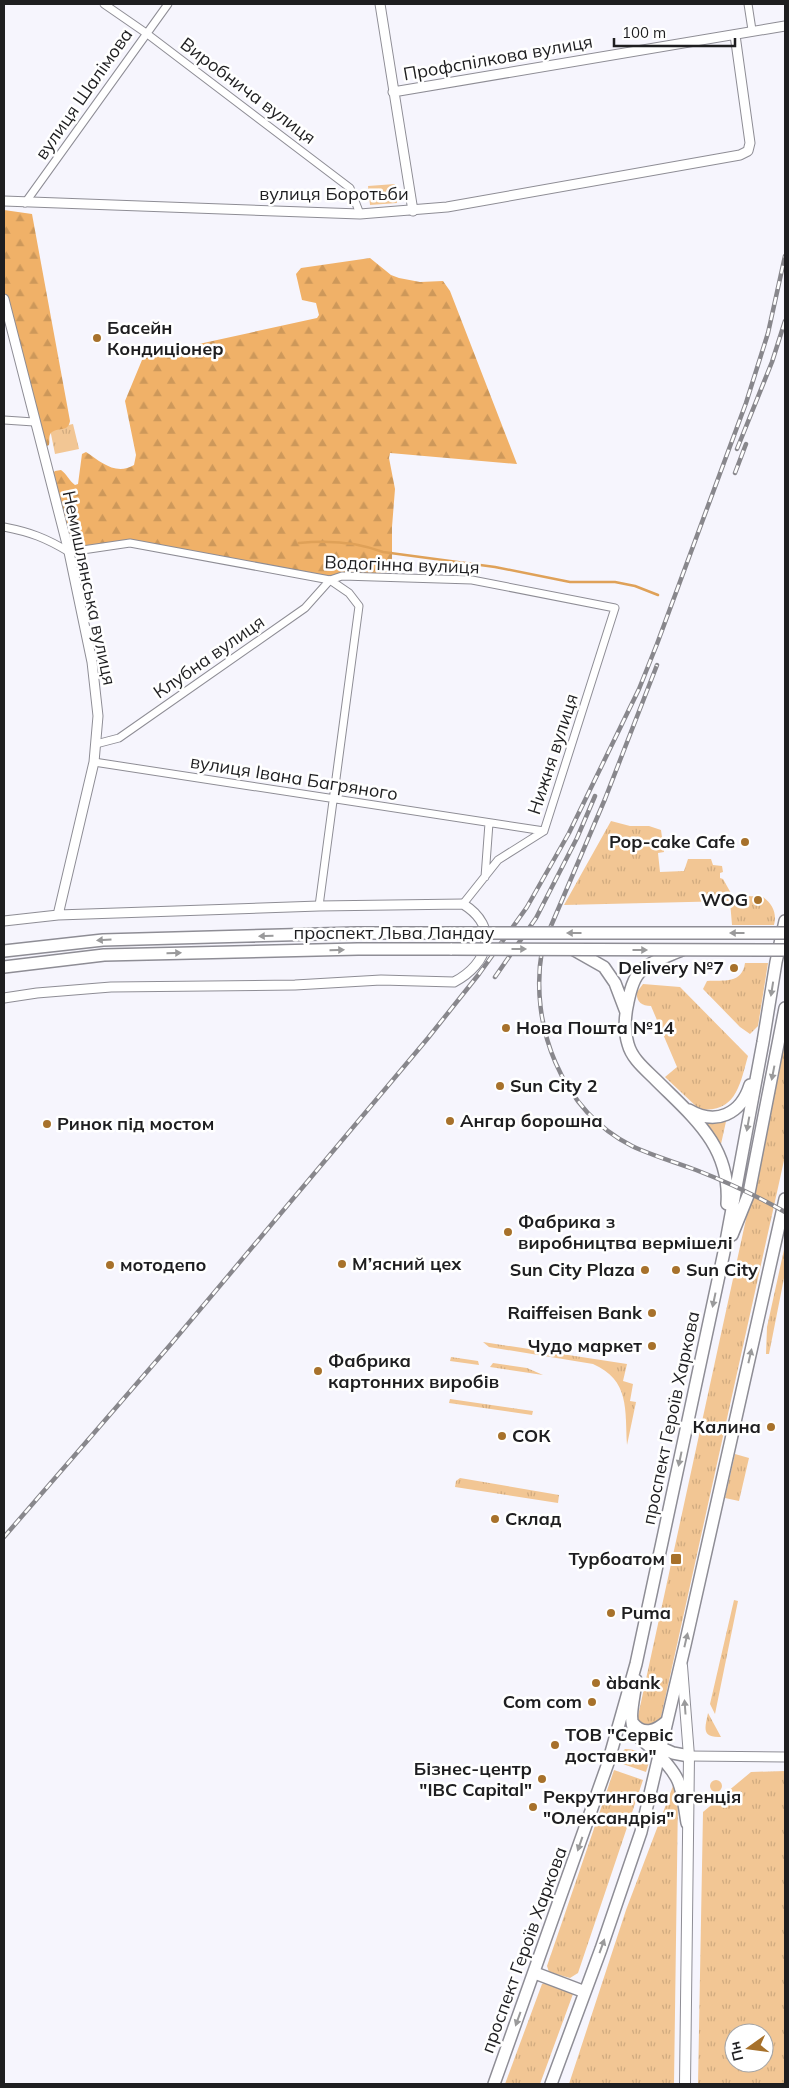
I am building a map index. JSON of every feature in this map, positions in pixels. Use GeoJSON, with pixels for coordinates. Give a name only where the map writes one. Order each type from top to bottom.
{"type":"FeatureCollection","features":[{"type":"Feature","properties":{"kind":"main road","name":"проспект Льва Ландау"},"geometry":{"type":"LineString","coordinates":[[4,951],[103,940],[785,925]]}},
{"type":"Feature","properties":{"kind":"main road","name":"проспект Героїв Харкова"},"geometry":{"type":"LineString","coordinates":[[494,2084],[608,1763],[636,1664],[724,1252],[776,962],[785,925]]}},
{"type":"Feature","properties":{"kind":"main road","name":"проспект Льва Ландау"},"geometry":{"type":"LineString","coordinates":[[4,967],[104,955],[358,949],[785,950]]}},
{"type":"Feature","properties":{"kind":"main road"},"geometry":{"type":"LineString","coordinates":[[574,950],[604,966],[615,983],[626,1012]]}},
{"type":"Feature","properties":{"kind":"main road"},"geometry":{"type":"LineString","coordinates":[[682,950],[640,971],[633,983],[626,1012],[626,1037],[634,1056],[712,1139],[724,1163],[728,1191],[724,1252]]}},
{"type":"Feature","properties":{"kind":"main road"},"geometry":{"type":"LineString","coordinates":[[724,1252],[749,1193],[785,1008]]}},
{"type":"Feature","properties":{"kind":"main road"},"geometry":{"type":"LineString","coordinates":[[681,1105],[698,1115],[708,1118],[723,1116],[739,1106],[748,1093],[763,1042]]}},
{"type":"Feature","properties":{"kind":"main road"},"geometry":{"type":"LineString","coordinates":[[551,2084],[636,1851],[785,1199]]}},
{"type":"Feature","properties":{"kind":"main road"},"geometry":{"type":"LineString","coordinates":[[681,1659],[689,1756],[685,2084]]}},
{"type":"Feature","properties":{"kind":"main road"},"geometry":{"type":"LineString","coordinates":[[636,1664],[632,1721],[634,1730],[643,1740],[660,1752],[680,1782],[687,1823]]}},
{"type":"Feature","properties":{"kind":"main road"},"geometry":{"type":"LineString","coordinates":[[632,1721],[638,1728],[649,1731],[658,1729],[667,1721]]}},
{"type":"Feature","properties":{"kind":"main road"},"geometry":{"type":"LineString","coordinates":[[660,1752],[689,1756]]}},
{"type":"Feature","properties":{"kind":"main road"},"geometry":{"type":"LineString","coordinates":[[535,1973],[585,1992]]}},
{"type":"Feature","properties":{"kind":"street","name":"Виробнича вулиця"},"geometry":{"type":"LineString","coordinates":[[104,4],[146,33],[350,188],[360,214]]}},
{"type":"Feature","properties":{"kind":"street","name":"вулиця Шалімова"},"geometry":{"type":"LineString","coordinates":[[25,203],[168,4]]}},
{"type":"Feature","properties":{"kind":"street"},"geometry":{"type":"LineString","coordinates":[[380,4],[413,211]]}},
{"type":"Feature","properties":{"kind":"street"},"geometry":{"type":"LineString","coordinates":[[748,4],[752,30]]}},
{"type":"Feature","properties":{"kind":"street","name":"Профспілкова вулиця"},"geometry":{"type":"LineString","coordinates":[[394,92],[735,35],[752,30],[785,26]]}},
{"type":"Feature","properties":{"kind":"street","name":"вулиця Боротьби"},"geometry":{"type":"LineString","coordinates":[[4,201],[360,214],[413,211],[447,208],[740,155],[748,151],[750,143],[735,35]]}},
{"type":"Feature","properties":{"kind":"street","name":"Немишлянська вулиця"},"geometry":{"type":"LineString","coordinates":[[4,299],[34,422],[69,552],[92,662],[98,716],[94,762],[58,914]]}},
{"type":"Feature","properties":{"kind":"street"},"geometry":{"type":"LineString","coordinates":[[4,420],[34,422]]}},
{"type":"Feature","properties":{"kind":"street"},"geometry":{"type":"LineString","coordinates":[[4,527],[46,538],[69,552]]}},
{"type":"Feature","properties":{"kind":"street","name":"Водогінна вулиця"},"geometry":{"type":"LineString","coordinates":[[69,552],[130,543],[330,580],[342,576],[472,580],[615,608]]}},
{"type":"Feature","properties":{"kind":"street"},"geometry":{"type":"LineString","coordinates":[[319,906],[359,606],[349,593],[330,580]]}},
{"type":"Feature","properties":{"kind":"street","name":"Клубна вулиця"},"geometry":{"type":"LineString","coordinates":[[96,744],[119,738],[306,608],[330,580]]}},
{"type":"Feature","properties":{"kind":"street","name":"Нижня вулиця"},"geometry":{"type":"LineString","coordinates":[[462,904],[498,860],[544,831],[615,608]]}},
{"type":"Feature","properties":{"kind":"street","name":"вулиця Івана Багряного"},"geometry":{"type":"LineString","coordinates":[[94,762],[544,831]]}},
{"type":"Feature","properties":{"kind":"street"},"geometry":{"type":"LineString","coordinates":[[485,877],[489,823]]}},
{"type":"Feature","properties":{"kind":"street"},"geometry":{"type":"LineString","coordinates":[[4,921],[58,914],[319,906],[462,904],[473,911],[483,923],[486,941],[483,955],[477,966],[464,977],[454,982],[381,980],[295,985],[111,987],[37,993],[4,998]]}},
{"type":"Feature","properties":{"kind":"street"},"geometry":{"type":"LineString","coordinates":[[689,1756],[785,1756]]}},
{"type":"Feature","properties":{"kind":"green space"},"geometry":{"type":"Polygon","coordinates":[[[395,184],[397,203],[370,205],[368,186],[395,184]]]}},
{"type":"Feature","properties":{"kind":"green space"},"geometry":{"type":"Polygon","coordinates":[[[4,210],[32,214],[70,421],[66,428],[51,433],[49,445],[45,447],[4,299],[4,210]]]}},
{"type":"Feature","properties":{"kind":"green space"},"geometry":{"type":"Polygon","coordinates":[[[370,258],[391,275],[399,278],[420,282],[443,281],[450,291],[517,464],[390,453],[389,458],[395,489],[392,527],[392,569],[387,572],[342,576],[330,580],[130,543],[69,552],[49,477],[55,471],[61,470],[75,485],[78,484],[82,454],[86,452],[115,468],[121,469],[134,465],[136,455],[125,401],[142,360],[153,354],[317,318],[319,315],[316,303],[302,300],[296,274],[301,268],[370,258]]]}},
{"type":"Feature","properties":{"kind":"green space"},"geometry":{"type":"Polygon","coordinates":[[[73,424],[79,449],[55,454],[50,429],[73,424]]]}},
{"type":"Feature","properties":{"kind":"green space"},"geometry":{"type":"Polygon","coordinates":[[[611,821],[630,826],[649,826],[661,830],[664,852],[658,853],[660,872],[684,871],[688,859],[711,859],[713,865],[722,866],[723,872],[720,873],[720,878],[723,879],[732,895],[763,897],[773,910],[775,917],[774,925],[732,925],[730,901],[564,905],[611,821]]]}},
{"type":"Feature","properties":{"kind":"green space"},"geometry":{"type":"Polygon","coordinates":[[[745,963],[768,963],[758,1026],[750,1034],[740,1027],[703,989],[707,981],[736,978],[743,970],[745,963]]]}},
{"type":"Feature","properties":{"kind":"green space"},"geometry":{"type":"Polygon","coordinates":[[[643,984],[680,987],[748,1056],[739,1086],[729,1102],[721,1107],[699,1109],[665,1077],[677,1067],[651,1006],[642,1004],[637,998],[637,992],[643,984]]]}},
{"type":"Feature","properties":{"kind":"green space"},"geometry":{"type":"Polygon","coordinates":[[[785,1029],[785,1156],[661,1717],[659,1723],[645,1728],[638,1721],[638,1716],[751,1196],[785,1029]]]}},
{"type":"Feature","properties":{"kind":"green space"},"geometry":{"type":"Polygon","coordinates":[[[727,1117],[721,1144],[703,1122],[705,1120],[727,1117]]]}},
{"type":"Feature","properties":{"kind":"green space"},"geometry":{"type":"Polygon","coordinates":[[[785,1245],[785,1273],[769,1354],[766,1354],[767,1327],[785,1245]]]}},
{"type":"Feature","properties":{"kind":"green space"},"geometry":{"type":"Polygon","coordinates":[[[483,1342],[627,1364],[623,1381],[633,1384],[630,1401],[636,1402],[627,1445],[623,1397],[614,1378],[605,1371],[593,1364],[489,1347],[483,1342]]]}},
{"type":"Feature","properties":{"kind":"green space"},"geometry":{"type":"Polygon","coordinates":[[[451,1357],[478,1361],[479,1365],[450,1361],[451,1357]]]}},
{"type":"Feature","properties":{"kind":"green space"},"geometry":{"type":"Polygon","coordinates":[[[493,1363],[527,1368],[543,1375],[490,1367],[493,1363]]]}},
{"type":"Feature","properties":{"kind":"green space"},"geometry":{"type":"Polygon","coordinates":[[[450,1399],[533,1411],[532,1415],[449,1403],[450,1399]]]}},
{"type":"Feature","properties":{"kind":"green space"},"geometry":{"type":"Polygon","coordinates":[[[735,1454],[749,1458],[739,1501],[725,1498],[735,1454]]]}},
{"type":"Feature","properties":{"kind":"green space"},"geometry":{"type":"Polygon","coordinates":[[[460,1478],[559,1495],[558,1503],[455,1487],[456,1481],[460,1478]]]}},
{"type":"Feature","properties":{"kind":"green space"},"geometry":{"type":"Polygon","coordinates":[[[734,1600],[738,1601],[715,1714],[710,1704],[734,1600]]]}},
{"type":"Feature","properties":{"kind":"green space"},"geometry":{"type":"Polygon","coordinates":[[[708,1713],[721,1737],[707,1734],[708,1713]]]}},
{"type":"Feature","properties":{"kind":"green space"},"geometry":{"type":"Polygon","coordinates":[[[625,1749],[636,1750],[642,1753],[649,1762],[646,1772],[617,1762],[625,1749]]]}},
{"type":"Feature","properties":{"kind":"green space"},"geometry":{"type":"Polygon","coordinates":[[[614,1770],[643,1780],[578,1973],[570,1978],[549,1972],[547,1966],[614,1770]]]}},
{"type":"Feature","properties":{"kind":"green space"},"geometry":{"type":"Polygon","coordinates":[[[785,1771],[785,2084],[698,2084],[703,1812],[751,1772],[785,1771]]]}},
{"type":"Feature","properties":{"kind":"green space"},"geometry":{"type":"Polygon","coordinates":[[[718,1780],[721,1781],[721,1791],[714,1792],[711,1791],[710,1784],[711,1781],[718,1780]]]}},
{"type":"Feature","properties":{"kind":"green space"},"geometry":{"type":"Polygon","coordinates":[[[673,1786],[678,1797],[674,2084],[569,2084],[626,1910],[673,1786]]]}},
{"type":"Feature","properties":{"kind":"green space"},"geometry":{"type":"Polygon","coordinates":[[[548,1982],[573,1994],[540,2084],[505,2084],[542,1984],[548,1982]]]}},
{"type":"Feature","properties":{"kind":"waterway"},"geometry":{"type":"LineString","coordinates":[[299,543],[342,543],[363,546],[383,552],[495,567],[570,582],[615,582],[635,586],[658,595]]}},
{"type":"Feature","properties":{"kind":"railway"},"geometry":{"type":"LineString","coordinates":[[4,1537],[171,1344],[428,1038],[479,974],[527,907],[569,833],[639,689],[657,644],[746,403],[768,333],[785,256]]}},
{"type":"Feature","properties":{"kind":"railway"},"geometry":{"type":"LineString","coordinates":[[737,449],[772,362],[785,321]]}},
{"type":"Feature","properties":{"kind":"railway"},"geometry":{"type":"LineString","coordinates":[[735,473],[746,444]]}},
{"type":"Feature","properties":{"kind":"railway"},"geometry":{"type":"LineString","coordinates":[[548,933],[605,799],[657,665]]}},
{"type":"Feature","properties":{"kind":"railway"},"geometry":{"type":"LineString","coordinates":[[495,977],[536,918],[577,838],[595,796]]}},
{"type":"Feature","properties":{"kind":"railway"},"geometry":{"type":"LineString","coordinates":[[542,950],[539,978],[541,1007],[546,1035],[556,1063],[569,1088],[586,1111],[607,1130],[632,1146],[719,1179],[785,1212]]}},
{"type":"Feature","properties":{"kind":"place","name":"Басейн Кондиціонер"},"geometry":{"type":"Point","coordinates":[97,338]}},
{"type":"Feature","properties":{"kind":"place","name":"Pop-cake Cafe"},"geometry":{"type":"Point","coordinates":[745,842]}},
{"type":"Feature","properties":{"kind":"place","name":"WOG"},"geometry":{"type":"Point","coordinates":[758,900]}},
{"type":"Feature","properties":{"kind":"place","name":"Delivery №7"},"geometry":{"type":"Point","coordinates":[734,968]}},
{"type":"Feature","properties":{"kind":"place","name":"Нова Пошта №14"},"geometry":{"type":"Point","coordinates":[506,1028]}},
{"type":"Feature","properties":{"kind":"place","name":"Sun City 2"},"geometry":{"type":"Point","coordinates":[500,1086]}},
{"type":"Feature","properties":{"kind":"place","name":"Ангар борошна"},"geometry":{"type":"Point","coordinates":[450,1121]}},
{"type":"Feature","properties":{"kind":"place","name":"Ринок під мостом"},"geometry":{"type":"Point","coordinates":[47,1124]}},
{"type":"Feature","properties":{"kind":"place","name":"Фабрика з виробництва вермішелі"},"geometry":{"type":"Point","coordinates":[508,1232]}},
{"type":"Feature","properties":{"kind":"place","name":"М’ясний цех"},"geometry":{"type":"Point","coordinates":[342,1264]}},
{"type":"Feature","properties":{"kind":"place","name":"мотодепо"},"geometry":{"type":"Point","coordinates":[110,1265]}},
{"type":"Feature","properties":{"kind":"place","name":"Sun City Plaza"},"geometry":{"type":"Point","coordinates":[645,1270]}},
{"type":"Feature","properties":{"kind":"place","name":"Sun City"},"geometry":{"type":"Point","coordinates":[676,1270]}},
{"type":"Feature","properties":{"kind":"place","name":"Raiffeisen Bank"},"geometry":{"type":"Point","coordinates":[652,1313]}},
{"type":"Feature","properties":{"kind":"place","name":"Чудо маркет"},"geometry":{"type":"Point","coordinates":[652,1346]}},
{"type":"Feature","properties":{"kind":"place","name":"Фабрика картонних виробів"},"geometry":{"type":"Point","coordinates":[318,1371]}},
{"type":"Feature","properties":{"kind":"place","name":"Калина"},"geometry":{"type":"Point","coordinates":[771,1427]}},
{"type":"Feature","properties":{"kind":"place","name":"СОК"},"geometry":{"type":"Point","coordinates":[502,1436]}},
{"type":"Feature","properties":{"kind":"place","name":"Склад"},"geometry":{"type":"Point","coordinates":[495,1519]}},
{"type":"Feature","properties":{"kind":"place","name":"Турбоатом"},"geometry":{"type":"Point","coordinates":[676,1559]}},
{"type":"Feature","properties":{"kind":"place","name":"Puma"},"geometry":{"type":"Point","coordinates":[611,1613]}},
{"type":"Feature","properties":{"kind":"place","name":"àbank"},"geometry":{"type":"Point","coordinates":[596,1683]}},
{"type":"Feature","properties":{"kind":"place","name":"Com com"},"geometry":{"type":"Point","coordinates":[592,1702]}},
{"type":"Feature","properties":{"kind":"place","name":"ТОВ \"Сервіс доставки\""},"geometry":{"type":"Point","coordinates":[555,1745]}},
{"type":"Feature","properties":{"kind":"place","name":"Бізнес-центр \"IBC Capital\""},"geometry":{"type":"Point","coordinates":[542,1779]}},
{"type":"Feature","properties":{"kind":"place","name":"Рекрутингова агенція \"Олександрія\""},"geometry":{"type":"Point","coordinates":[533,1807]}}]}
